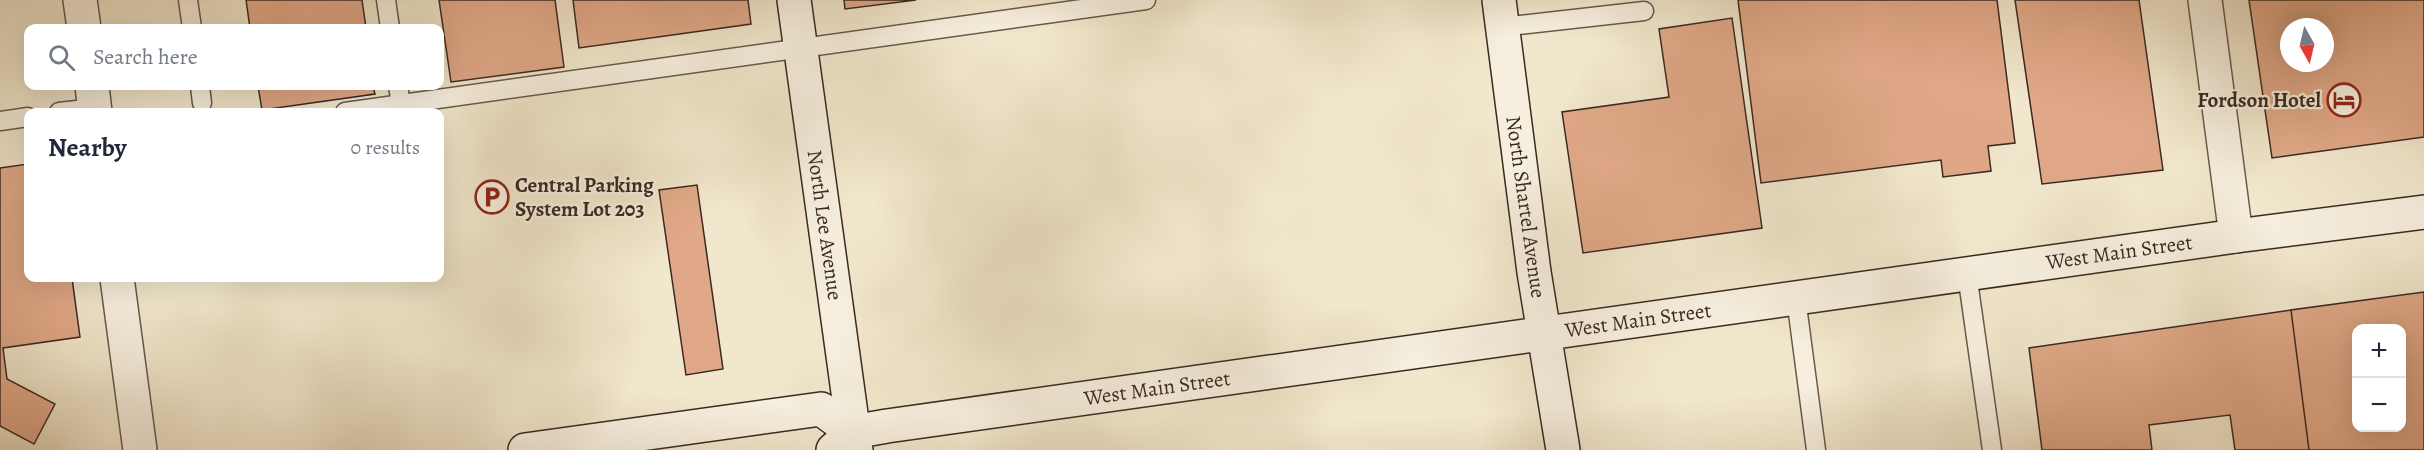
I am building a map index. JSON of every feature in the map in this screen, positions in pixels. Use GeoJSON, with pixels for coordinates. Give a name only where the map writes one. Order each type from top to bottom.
{"type":"FeatureCollection","features":[{"type":"Feature","properties":{"kind":"main road"},"geometry":{"type":"LineString","coordinates":[[80,0],[83,24]]}},
{"type":"Feature","properties":{"kind":"main road","name":"North Lee Avenue"},"geometry":{"type":"LineString","coordinates":[[795,0],[847,444]]}},
{"type":"Feature","properties":{"kind":"main road"},"geometry":{"type":"LineString","coordinates":[[2205,0],[2236,236]]}},
{"type":"Feature","properties":{"kind":"main road","name":"North Shartel Avenue"},"geometry":{"type":"LineString","coordinates":[[1501,14],[1534,272],[1563,450]]}},
{"type":"Feature","properties":{"kind":"main road","name":"West Main Street"},"geometry":{"type":"LineString","coordinates":[[847,444],[1544,333],[2236,236],[2424,212]]}},
{"type":"Feature","properties":{"kind":"main road"},"geometry":{"type":"LineString","coordinates":[[118,282],[140,450]]}},
{"type":"Feature","properties":{"kind":"main road"},"geometry":{"type":"LineString","coordinates":[[525,450],[821,409],[847,444]]}},
{"type":"Feature","properties":{"kind":"lane"},"geometry":{"type":"LineString","coordinates":[[188,0],[191,24]]}},
{"type":"Feature","properties":{"kind":"lane"},"geometry":{"type":"LineString","coordinates":[[386,0],[389,24]]}},
{"type":"Feature","properties":{"kind":"lane"},"geometry":{"type":"LineString","coordinates":[[377,108],[1146,0]]}},
{"type":"Feature","properties":{"kind":"lane"},"geometry":{"type":"LineString","coordinates":[[1501,14],[1644,11]]}},
{"type":"Feature","properties":{"kind":"lane"},"geometry":{"type":"LineString","coordinates":[[399,90],[401,105]]}},
{"type":"Feature","properties":{"kind":"lane"},"geometry":{"type":"LineString","coordinates":[[73,108],[94,102]]}},
{"type":"Feature","properties":{"kind":"lane"},"geometry":{"type":"LineString","coordinates":[[0,121],[24,118]]}},
{"type":"Feature","properties":{"kind":"lane"},"geometry":{"type":"LineString","coordinates":[[1967,274],[1992,450]]}},
{"type":"Feature","properties":{"kind":"lane"},"geometry":{"type":"LineString","coordinates":[[1796,298],[1816,450]]}},
{"type":"Feature","properties":{"kind":"building"},"geometry":{"type":"Polygon","coordinates":[[[246,0],[362,0],[365,24],[249,24],[246,0]]]}},
{"type":"Feature","properties":{"kind":"building"},"geometry":{"type":"Polygon","coordinates":[[[439,0],[555,0],[564,67],[451,82],[439,0]]]}},
{"type":"Feature","properties":{"kind":"building"},"geometry":{"type":"Polygon","coordinates":[[[573,0],[748,0],[751,24],[579,48],[573,0]]]}},
{"type":"Feature","properties":{"kind":"building"},"geometry":{"type":"Polygon","coordinates":[[[844,0],[916,0],[845,9],[844,0]]]}},
{"type":"Feature","properties":{"kind":"building"},"geometry":{"type":"Polygon","coordinates":[[[1738,0],[1997,0],[2015,143],[1988,146],[1991,171],[1943,177],[1941,160],[1761,183],[1738,0]]]}},
{"type":"Feature","properties":{"kind":"building"},"geometry":{"type":"Polygon","coordinates":[[[2015,0],[2139,0],[2163,170],[2042,184],[2015,0]]]}},
{"type":"Feature","properties":{"kind":"building","name":"Fordson Hotel"},"geometry":{"type":"Polygon","coordinates":[[[2249,0],[2424,0],[2424,137],[2272,158],[2249,0]]]}},
{"type":"Feature","properties":{"kind":"building"},"geometry":{"type":"Polygon","coordinates":[[[1732,18],[1762,228],[1583,253],[1562,112],[1669,97],[1659,29],[1732,18]]]}},
{"type":"Feature","properties":{"kind":"building"},"geometry":{"type":"Polygon","coordinates":[[[259,90],[374,90],[375,94],[276,108],[262,108],[259,90]]]}},
{"type":"Feature","properties":{"kind":"building"},"geometry":{"type":"Polygon","coordinates":[[[24,165],[24,282],[73,282],[80,337],[3,348],[7,379],[55,404],[34,444],[0,426],[0,168],[24,165]]]}},
{"type":"Feature","properties":{"kind":"building"},"geometry":{"type":"Polygon","coordinates":[[[697,185],[723,369],[686,375],[659,190],[697,185]]]}},
{"type":"Feature","properties":{"kind":"building"},"geometry":{"type":"Polygon","coordinates":[[[2424,292],[2424,450],[2309,450],[2291,310],[2424,292]]]}},
{"type":"Feature","properties":{"kind":"building"},"geometry":{"type":"Polygon","coordinates":[[[2291,310],[2309,450],[2235,450],[2230,415],[2149,425],[2152,450],[2042,450],[2029,348],[2291,310]]]}},
{"type":"Feature","properties":{"kind":"place","name":"Fordson Hotel"},"geometry":{"type":"Point","coordinates":[2344,100]}},
{"type":"Feature","properties":{"kind":"place","name":"Central Parking System Lot 203"},"geometry":{"type":"Point","coordinates":[492,197]}}]}
